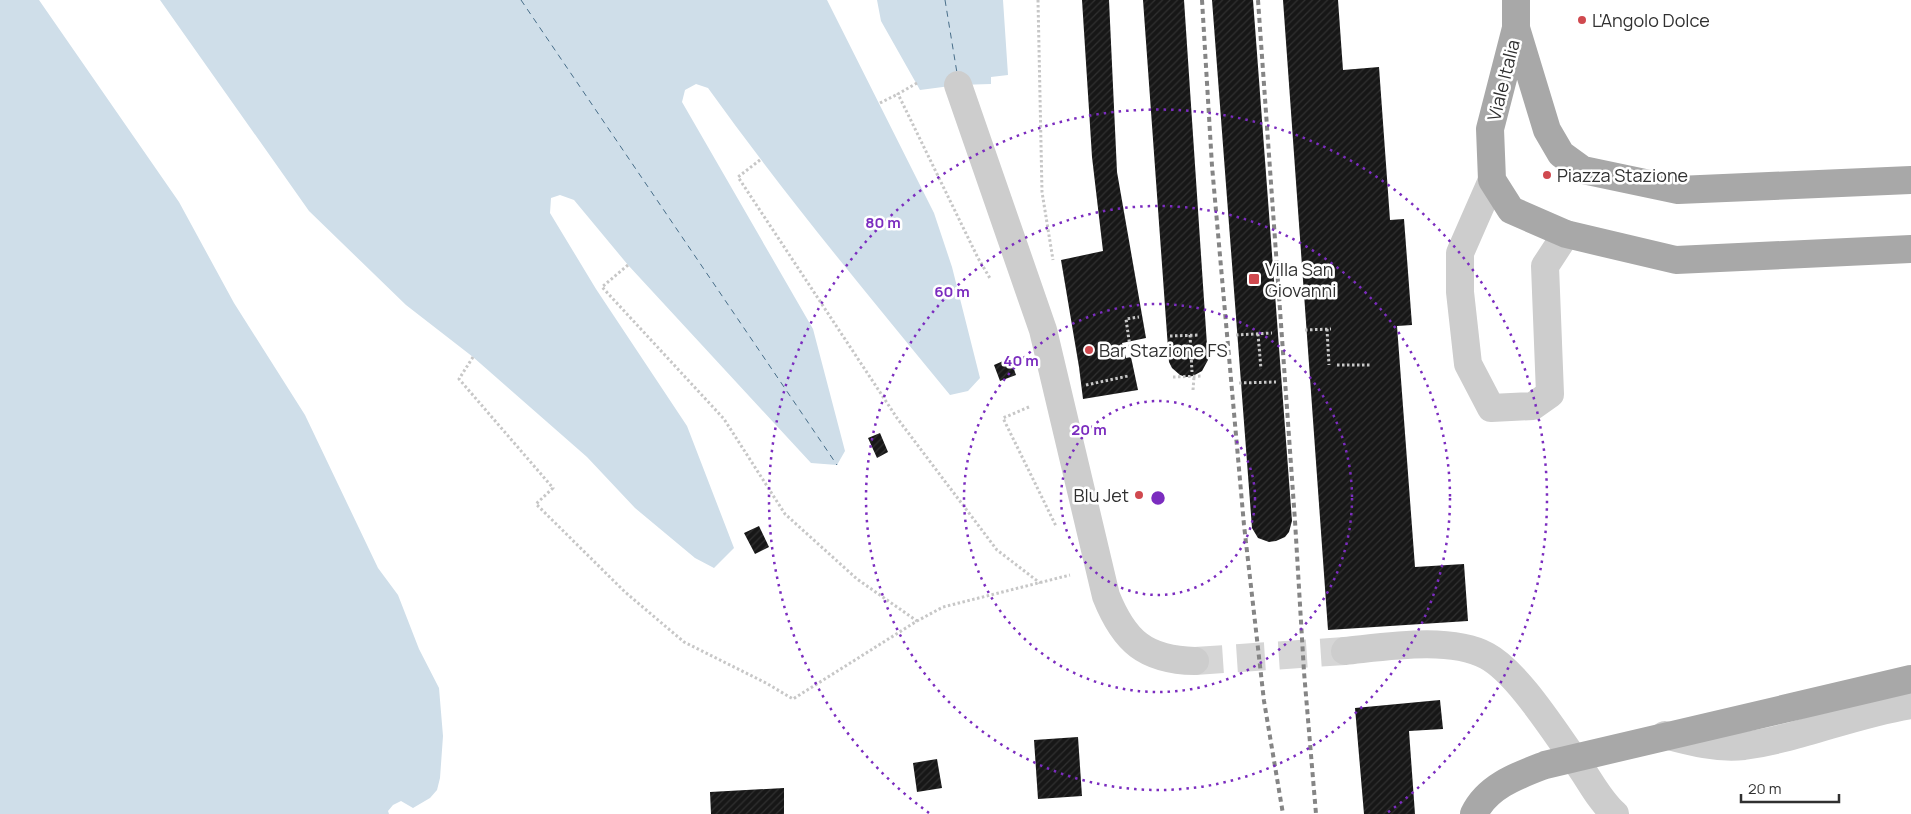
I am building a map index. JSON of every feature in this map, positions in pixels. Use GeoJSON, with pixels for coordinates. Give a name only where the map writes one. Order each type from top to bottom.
{"type":"FeatureCollection","features":[{"type":"Feature","properties":{"kind":"main road"},"geometry":{"type":"LineString","coordinates":[[1516,0],[1516,28]]}},
{"type":"Feature","properties":{"kind":"main road","name":"Viale Italia"},"geometry":{"type":"LineString","coordinates":[[1492,180],[1490,129],[1516,28]]}},
{"type":"Feature","properties":{"kind":"main road","name":"Viale Italia"},"geometry":{"type":"LineString","coordinates":[[1516,28],[1547,130],[1561,154],[1583,170],[1678,190],[1911,180]]}},
{"type":"Feature","properties":{"kind":"main road"},"geometry":{"type":"LineString","coordinates":[[1492,180],[1511,210],[1566,234],[1676,260],[1911,249]]}},
{"type":"Feature","properties":{"kind":"main road"},"geometry":{"type":"LineString","coordinates":[[1474,814],[1489,794],[1512,778],[1545,765],[1665,735],[1911,679]]}},
{"type":"Feature","properties":{"kind":"street"},"geometry":{"type":"LineString","coordinates":[[958,85],[1044,330],[1069,391],[1093,547],[1114,618],[1127,635],[1141,647],[1158,657],[1175,661],[1195,661]]}},
{"type":"Feature","properties":{"kind":"street"},"geometry":{"type":"LineString","coordinates":[[1492,180],[1460,253],[1460,292],[1468,364],[1491,408],[1533,406],[1550,394],[1545,266],[1566,234]]}},
{"type":"Feature","properties":{"kind":"street"},"geometry":{"type":"LineString","coordinates":[[1345,651],[1407,645],[1435,645],[1468,648],[1488,656],[1515,679],[1582,769],[1607,811]]}},
{"type":"Feature","properties":{"kind":"street"},"geometry":{"type":"LineString","coordinates":[[1665,735],[1702,745],[1743,746],[1805,732],[1884,709],[1911,705]]}},
{"type":"Feature","properties":{"kind":"path"},"geometry":{"type":"LineString","coordinates":[[1038,0],[1042,192],[1053,261]]}},
{"type":"Feature","properties":{"kind":"path"},"geometry":{"type":"LineString","coordinates":[[880,103],[917,83]]}},
{"type":"Feature","properties":{"kind":"path"},"geometry":{"type":"LineString","coordinates":[[898,94],[994,289]]}},
{"type":"Feature","properties":{"kind":"path"},"geometry":{"type":"LineString","coordinates":[[760,160],[738,177],[897,418],[997,550],[1041,583]]}},
{"type":"Feature","properties":{"kind":"path"},"geometry":{"type":"LineString","coordinates":[[628,265],[602,287],[724,419],[785,514],[856,579],[917,621]]}},
{"type":"Feature","properties":{"kind":"path"},"geometry":{"type":"LineString","coordinates":[[1130,347],[1126,318],[1139,317]]}},
{"type":"Feature","properties":{"kind":"path"},"geometry":{"type":"LineString","coordinates":[[1326,329],[1329,366]]}},
{"type":"Feature","properties":{"kind":"path"},"geometry":{"type":"LineString","coordinates":[[1305,330],[1331,329]]}},
{"type":"Feature","properties":{"kind":"path"},"geometry":{"type":"LineString","coordinates":[[1236,335],[1272,333]]}},
{"type":"Feature","properties":{"kind":"path"},"geometry":{"type":"LineString","coordinates":[[1258,334],[1260,369]]}},
{"type":"Feature","properties":{"kind":"path"},"geometry":{"type":"LineString","coordinates":[[1190,335],[1193,390]]}},
{"type":"Feature","properties":{"kind":"path"},"geometry":{"type":"LineString","coordinates":[[1170,336],[1200,335]]}},
{"type":"Feature","properties":{"kind":"path"},"geometry":{"type":"LineString","coordinates":[[473,357],[458,380],[553,488],[536,504],[624,592],[684,642],[766,683],[793,700],[917,621],[943,607],[1079,573]]}},
{"type":"Feature","properties":{"kind":"path"},"geometry":{"type":"LineString","coordinates":[[1337,366],[1371,365]]}},
{"type":"Feature","properties":{"kind":"path"},"geometry":{"type":"LineString","coordinates":[[1058,530],[1003,418],[1069,391],[1128,376]]}},
{"type":"Feature","properties":{"kind":"path"},"geometry":{"type":"LineString","coordinates":[[1173,377],[1203,376]]}},
{"type":"Feature","properties":{"kind":"path"},"geometry":{"type":"LineString","coordinates":[[1239,383],[1261,385],[1276,382]]}},
{"type":"Feature","properties":{"kind":"path"},"geometry":{"type":"LineString","coordinates":[[1026,399],[1027,408]]}},
{"type":"Feature","properties":{"kind":"shaded area"},"geometry":{"type":"Polygon","coordinates":[[[0,0],[39,0],[179,202],[234,303],[305,415],[378,568],[398,595],[419,649],[439,688],[443,736],[440,778],[437,790],[430,798],[413,808],[401,801],[393,805],[388,811],[389,814],[0,814],[0,0]]]}},
{"type":"Feature","properties":{"kind":"shaded area"},"geometry":{"type":"Polygon","coordinates":[[[160,0],[827,0],[934,213],[952,267],[980,378],[968,391],[950,395],[796,205],[708,88],[696,84],[685,90],[682,102],[813,329],[845,451],[837,465],[811,463],[628,265],[574,200],[560,195],[551,198],[550,213],[596,289],[687,426],[734,548],[714,568],[695,558],[635,508],[587,457],[473,357],[406,305],[309,211],[160,0]]]}},
{"type":"Feature","properties":{"kind":"shaded area"},"geometry":{"type":"Polygon","coordinates":[[[877,0],[1003,0],[1008,75],[991,77],[991,84],[958,85],[920,90],[881,21],[877,0]]]}},
{"type":"Feature","properties":{"kind":"building"},"geometry":{"type":"Polygon","coordinates":[[[1082,0],[1109,0],[1117,172],[1146,338],[1122,343],[1126,358],[1131,357],[1138,390],[1083,399],[1061,260],[1103,251],[1092,157],[1082,0]]]}},
{"type":"Feature","properties":{"kind":"building"},"geometry":{"type":"Polygon","coordinates":[[[1143,0],[1184,0],[1208,360],[1202,371],[1193,376],[1186,377],[1180,375],[1172,368],[1169,362],[1143,0]]]}},
{"type":"Feature","properties":{"kind":"building"},"geometry":{"type":"Polygon","coordinates":[[[1212,0],[1253,0],[1292,521],[1289,532],[1285,537],[1269,542],[1258,538],[1252,528],[1212,0]]]}},
{"type":"Feature","properties":{"kind":"building","name":"Villa San Giovanni"},"geometry":{"type":"Polygon","coordinates":[[[1283,0],[1338,0],[1343,70],[1379,67],[1390,220],[1404,219],[1412,325],[1397,326],[1415,567],[1464,564],[1468,621],[1328,630],[1283,0]]]}},
{"type":"Feature","properties":{"kind":"building"},"geometry":{"type":"Polygon","coordinates":[[[1010,358],[1016,375],[1000,381],[994,365],[1010,358]]]}},
{"type":"Feature","properties":{"kind":"building"},"geometry":{"type":"Polygon","coordinates":[[[880,433],[888,452],[877,458],[868,438],[880,433]]]}},
{"type":"Feature","properties":{"kind":"building"},"geometry":{"type":"Polygon","coordinates":[[[759,526],[769,547],[755,554],[744,533],[759,526]]]}},
{"type":"Feature","properties":{"kind":"building"},"geometry":{"type":"Polygon","coordinates":[[[1440,700],[1443,729],[1409,731],[1415,814],[1364,814],[1355,708],[1440,700]]]}},
{"type":"Feature","properties":{"kind":"building"},"geometry":{"type":"Polygon","coordinates":[[[1078,737],[1082,796],[1038,799],[1034,740],[1078,737]]]}},
{"type":"Feature","properties":{"kind":"building"},"geometry":{"type":"Polygon","coordinates":[[[937,759],[942,788],[917,792],[913,763],[937,759]]]}},
{"type":"Feature","properties":{"kind":"building"},"geometry":{"type":"Polygon","coordinates":[[[784,788],[784,814],[711,814],[710,792],[784,788]]]}},
{"type":"Feature","properties":{"kind":"ferry route"},"geometry":{"type":"LineString","coordinates":[[521,0],[837,465]]}},
{"type":"Feature","properties":{"kind":"ferry route"},"geometry":{"type":"LineString","coordinates":[[945,0],[957,73]]}},
{"type":"Feature","properties":{"kind":"tunnel"},"geometry":{"type":"LineString","coordinates":[[1195,661],[1345,651]]}},
{"type":"Feature","properties":{"kind":"railway"},"geometry":{"type":"LineString","coordinates":[[1202,0],[1212,166],[1244,525],[1264,701],[1283,814]]}},
{"type":"Feature","properties":{"kind":"railway"},"geometry":{"type":"LineString","coordinates":[[1258,0],[1304,672],[1316,814]]}},
{"type":"Feature","properties":{"kind":"place","name":"L'Angolo Dolce"},"geometry":{"type":"Point","coordinates":[1582,20]}},
{"type":"Feature","properties":{"kind":"place","name":"Piazza Stazione"},"geometry":{"type":"Point","coordinates":[1547,175]}},
{"type":"Feature","properties":{"kind":"place","name":"Villa San Giovanni"},"geometry":{"type":"Point","coordinates":[1254,279]}},
{"type":"Feature","properties":{"kind":"place","name":"Bar Stazione FS"},"geometry":{"type":"Point","coordinates":[1089,350]}},
{"type":"Feature","properties":{"kind":"place","name":"Blu Jet"},"geometry":{"type":"Point","coordinates":[1139,495]}}]}
